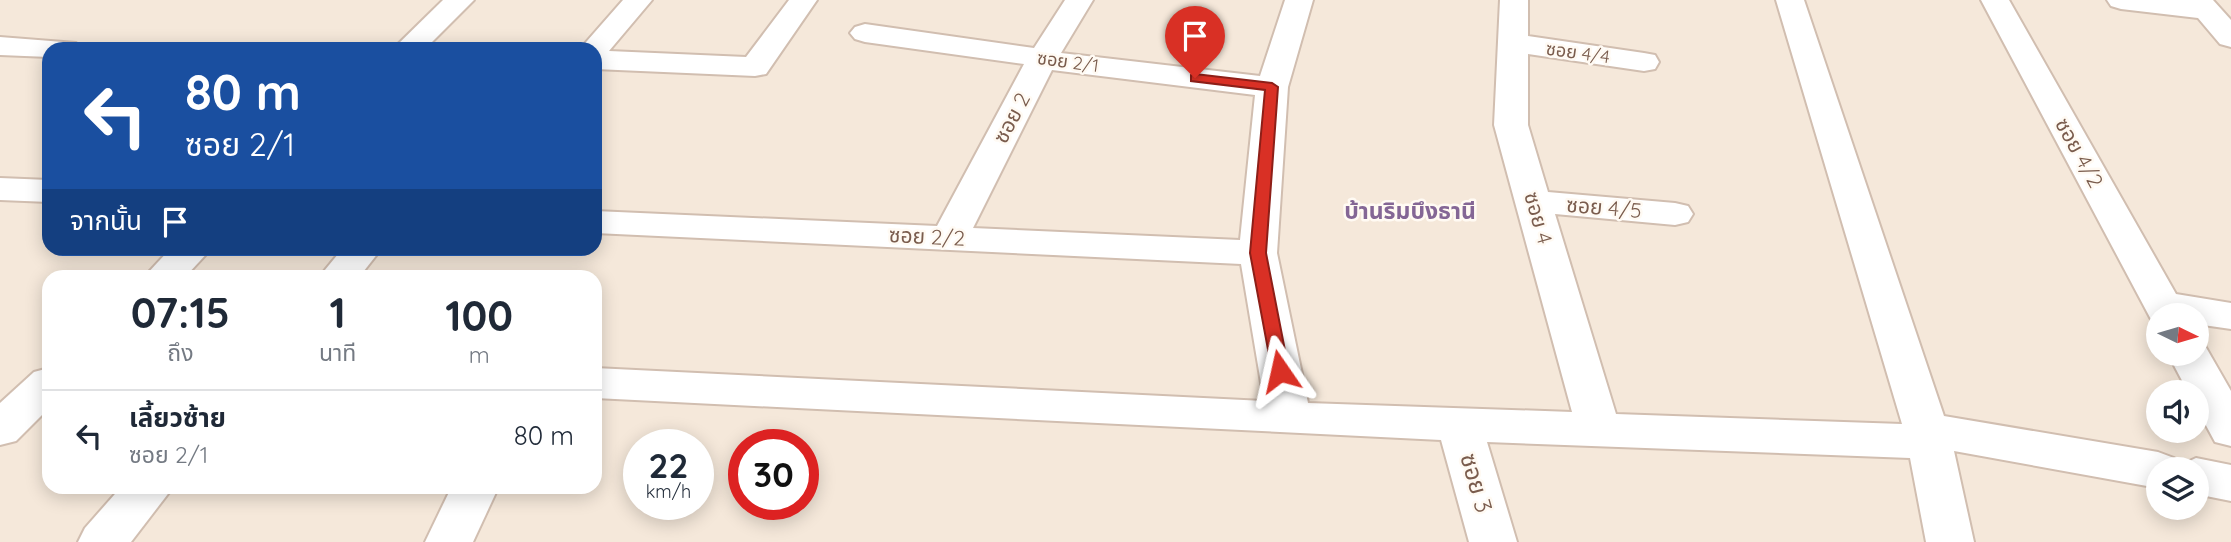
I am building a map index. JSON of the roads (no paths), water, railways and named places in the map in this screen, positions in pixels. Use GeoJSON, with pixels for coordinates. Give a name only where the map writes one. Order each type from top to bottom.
{"type":"FeatureCollection","features":[{"type":"Feature","properties":{"kind":"street"},"geometry":{"type":"LineString","coordinates":[[415,42],[460,0]]}},
{"type":"Feature","properties":{"kind":"street"},"geometry":{"type":"LineString","coordinates":[[601,42],[638,0]]}},
{"type":"Feature","properties":{"kind":"street"},"geometry":{"type":"LineString","coordinates":[[610,61],[755,67],[803,0]]}},
{"type":"Feature","properties":{"kind":"street","name":"ซอย 2"},"geometry":{"type":"LineString","coordinates":[[949,239],[1042,60],[1079,0]]}},
{"type":"Feature","properties":{"kind":"street"},"geometry":{"type":"LineString","coordinates":[[1289,418],[1258,253],[1272,87],[1299,0]]}},
{"type":"Feature","properties":{"kind":"street","name":"ซอย 4"},"geometry":{"type":"LineString","coordinates":[[1514,0],[1511,125],[1600,431]]}},
{"type":"Feature","properties":{"kind":"street"},"geometry":{"type":"LineString","coordinates":[[1790,0],[1928,436],[1950,542]]}},
{"type":"Feature","properties":{"kind":"street","name":"ซอย 4/2"},"geometry":{"type":"LineString","coordinates":[[1995,0],[2161,303]]}},
{"type":"Feature","properties":{"kind":"street"},"geometry":{"type":"LineString","coordinates":[[2121,0],[2202,5],[2231,38]]}},
{"type":"Feature","properties":{"kind":"street","name":"ซอย 2/1"},"geometry":{"type":"LineString","coordinates":[[865,33],[1042,60],[1272,87]]}},
{"type":"Feature","properties":{"kind":"street","name":"ซอย 4/4"},"geometry":{"type":"LineString","coordinates":[[1513,43],[1644,62]]}},
{"type":"Feature","properties":{"kind":"street"},"geometry":{"type":"LineString","coordinates":[[0,46],[42,48]]}},
{"type":"Feature","properties":{"kind":"street"},"geometry":{"type":"LineString","coordinates":[[0,189],[42,191]]}},
{"type":"Feature","properties":{"kind":"street","name":"ซอย 4/5"},"geometry":{"type":"LineString","coordinates":[[1533,201],[1675,214]]}},
{"type":"Feature","properties":{"kind":"street","name":"ซอย 2/2"},"geometry":{"type":"LineString","coordinates":[[602,222],[1258,253]]}},
{"type":"Feature","properties":{"kind":"street"},"geometry":{"type":"LineString","coordinates":[[170,270],[185,256]]}},
{"type":"Feature","properties":{"kind":"street"},"geometry":{"type":"LineString","coordinates":[[345,270],[358,256]]}},
{"type":"Feature","properties":{"kind":"street","name":"ซอย 4/2"},"geometry":{"type":"LineString","coordinates":[[2209,314],[2231,316]]}},
{"type":"Feature","properties":{"kind":"street"},"geometry":{"type":"LineString","coordinates":[[2196,366],[2231,430]]}},
{"type":"Feature","properties":{"kind":"street"},"geometry":{"type":"LineString","coordinates":[[602,383],[1600,431],[1928,436],[2146,468]]}},
{"type":"Feature","properties":{"kind":"street"},"geometry":{"type":"LineString","coordinates":[[0,429],[27,394]]}},
{"type":"Feature","properties":{"kind":"street","name":"ซอย 3"},"geometry":{"type":"LineString","coordinates":[[1460,424],[1493,542]]}},
{"type":"Feature","properties":{"kind":"street"},"geometry":{"type":"LineString","coordinates":[[2209,479],[2231,482]]}},
{"type":"Feature","properties":{"kind":"street"},"geometry":{"type":"LineString","coordinates":[[102,542],[144,494]]}},
{"type":"Feature","properties":{"kind":"street"},"geometry":{"type":"LineString","coordinates":[[449,542],[472,494]]}},
{"type":"Feature","properties":{"kind":"district","name":"บ้านริมบึงธานี"},"geometry":{"type":"Point","coordinates":[1410,211]}}]}
